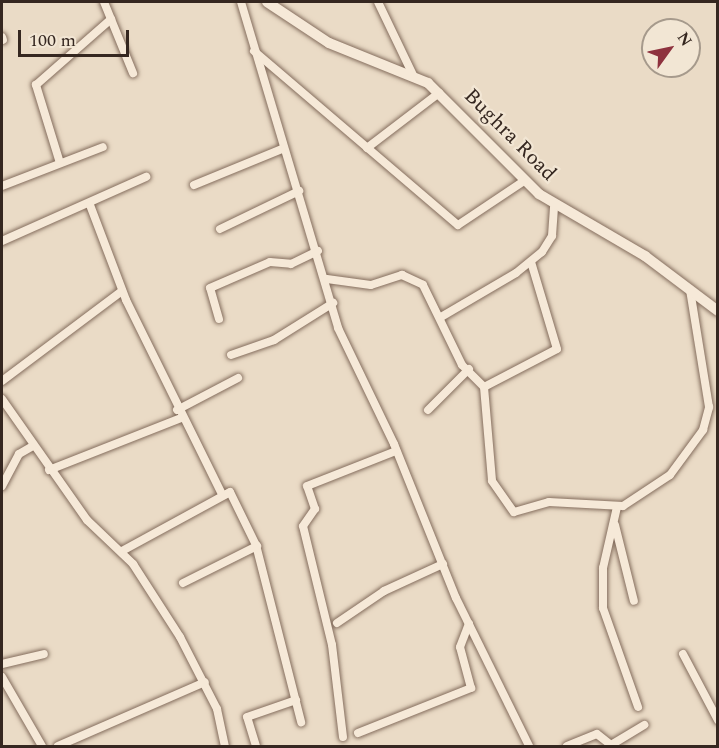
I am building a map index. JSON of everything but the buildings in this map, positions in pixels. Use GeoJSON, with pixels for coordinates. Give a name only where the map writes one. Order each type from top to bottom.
{"type":"FeatureCollection","features":[{"type":"Feature","properties":{"kind":"street"},"geometry":{"type":"LineString","coordinates":[[104,2],[133,73]]}},
{"type":"Feature","properties":{"kind":"street"},"geometry":{"type":"LineString","coordinates":[[241,2],[284,148],[327,279],[338,328],[396,451],[469,624],[529,747]]}},
{"type":"Feature","properties":{"kind":"street","name":"Bughra Road"},"geometry":{"type":"LineString","coordinates":[[267,2],[329,43],[413,75],[439,93],[524,181],[554,205],[689,287],[717,311]]}},
{"type":"Feature","properties":{"kind":"street"},"geometry":{"type":"LineString","coordinates":[[378,2],[413,75]]}},
{"type":"Feature","properties":{"kind":"street"},"geometry":{"type":"LineString","coordinates":[[60,163],[36,85],[111,19]]}},
{"type":"Feature","properties":{"kind":"street"},"geometry":{"type":"LineString","coordinates":[[254,50],[458,225],[524,181]]}},
{"type":"Feature","properties":{"kind":"street"},"geometry":{"type":"LineString","coordinates":[[368,148],[439,93]]}},
{"type":"Feature","properties":{"kind":"street"},"geometry":{"type":"LineString","coordinates":[[2,186],[104,147]]}},
{"type":"Feature","properties":{"kind":"street"},"geometry":{"type":"LineString","coordinates":[[194,184],[284,148]]}},
{"type":"Feature","properties":{"kind":"street"},"geometry":{"type":"LineString","coordinates":[[2,241],[90,205],[146,177]]}},
{"type":"Feature","properties":{"kind":"street"},"geometry":{"type":"LineString","coordinates":[[220,229],[298,191]]}},
{"type":"Feature","properties":{"kind":"street"},"geometry":{"type":"LineString","coordinates":[[90,205],[122,291],[179,414],[222,494]]}},
{"type":"Feature","properties":{"kind":"street"},"geometry":{"type":"LineString","coordinates":[[441,317],[531,262],[552,236],[554,205]]}},
{"type":"Feature","properties":{"kind":"street"},"geometry":{"type":"LineString","coordinates":[[219,319],[210,288],[270,262],[291,264],[318,251]]}},
{"type":"Feature","properties":{"kind":"street"},"geometry":{"type":"LineString","coordinates":[[484,387],[557,349],[531,262]]}},
{"type":"Feature","properties":{"kind":"street"},"geometry":{"type":"LineString","coordinates":[[327,279],[370,285],[408,276],[423,285],[469,369],[484,387],[492,481],[511,511],[549,502],[586,507],[608,501],[617,507]]}},
{"type":"Feature","properties":{"kind":"street"},"geometry":{"type":"LineString","coordinates":[[617,507],[658,487],[708,420],[709,384],[699,362],[689,287]]}},
{"type":"Feature","properties":{"kind":"street"},"geometry":{"type":"LineString","coordinates":[[2,381],[122,291]]}},
{"type":"Feature","properties":{"kind":"street"},"geometry":{"type":"LineString","coordinates":[[231,356],[274,340],[333,303]]}},
{"type":"Feature","properties":{"kind":"street"},"geometry":{"type":"LineString","coordinates":[[428,410],[469,369]]}},
{"type":"Feature","properties":{"kind":"street"},"geometry":{"type":"LineString","coordinates":[[49,470],[179,414],[238,378]]}},
{"type":"Feature","properties":{"kind":"street"},"geometry":{"type":"LineString","coordinates":[[2,399],[32,447],[97,532],[122,551],[205,682],[225,747]]}},
{"type":"Feature","properties":{"kind":"street"},"geometry":{"type":"LineString","coordinates":[[2,486],[19,454],[32,447]]}},
{"type":"Feature","properties":{"kind":"street"},"geometry":{"type":"LineString","coordinates":[[343,737],[332,645],[303,526],[315,509],[307,486],[396,451]]}},
{"type":"Feature","properties":{"kind":"street"},"geometry":{"type":"LineString","coordinates":[[122,551],[222,494],[232,494],[257,546],[301,722]]}},
{"type":"Feature","properties":{"kind":"street"},"geometry":{"type":"LineString","coordinates":[[617,507],[615,524],[603,568],[603,608],[639,707]]}},
{"type":"Feature","properties":{"kind":"street"},"geometry":{"type":"LineString","coordinates":[[615,524],[634,601]]}},
{"type":"Feature","properties":{"kind":"street"},"geometry":{"type":"LineString","coordinates":[[183,583],[257,546]]}},
{"type":"Feature","properties":{"kind":"street"},"geometry":{"type":"LineString","coordinates":[[337,623],[384,591],[442,564]]}},
{"type":"Feature","properties":{"kind":"street"},"geometry":{"type":"LineString","coordinates":[[358,733],[471,688],[460,647],[469,624]]}},
{"type":"Feature","properties":{"kind":"street"},"geometry":{"type":"LineString","coordinates":[[2,664],[44,654]]}},
{"type":"Feature","properties":{"kind":"street"},"geometry":{"type":"LineString","coordinates":[[683,654],[717,720]]}},
{"type":"Feature","properties":{"kind":"street"},"geometry":{"type":"LineString","coordinates":[[2,677],[42,747]]}},
{"type":"Feature","properties":{"kind":"street"},"geometry":{"type":"LineString","coordinates":[[58,747],[205,682]]}},
{"type":"Feature","properties":{"kind":"street"},"geometry":{"type":"LineString","coordinates":[[256,747],[247,717],[296,700]]}},
{"type":"Feature","properties":{"kind":"street"},"geometry":{"type":"LineString","coordinates":[[567,747],[597,734],[611,745],[644,725]]}}]}
